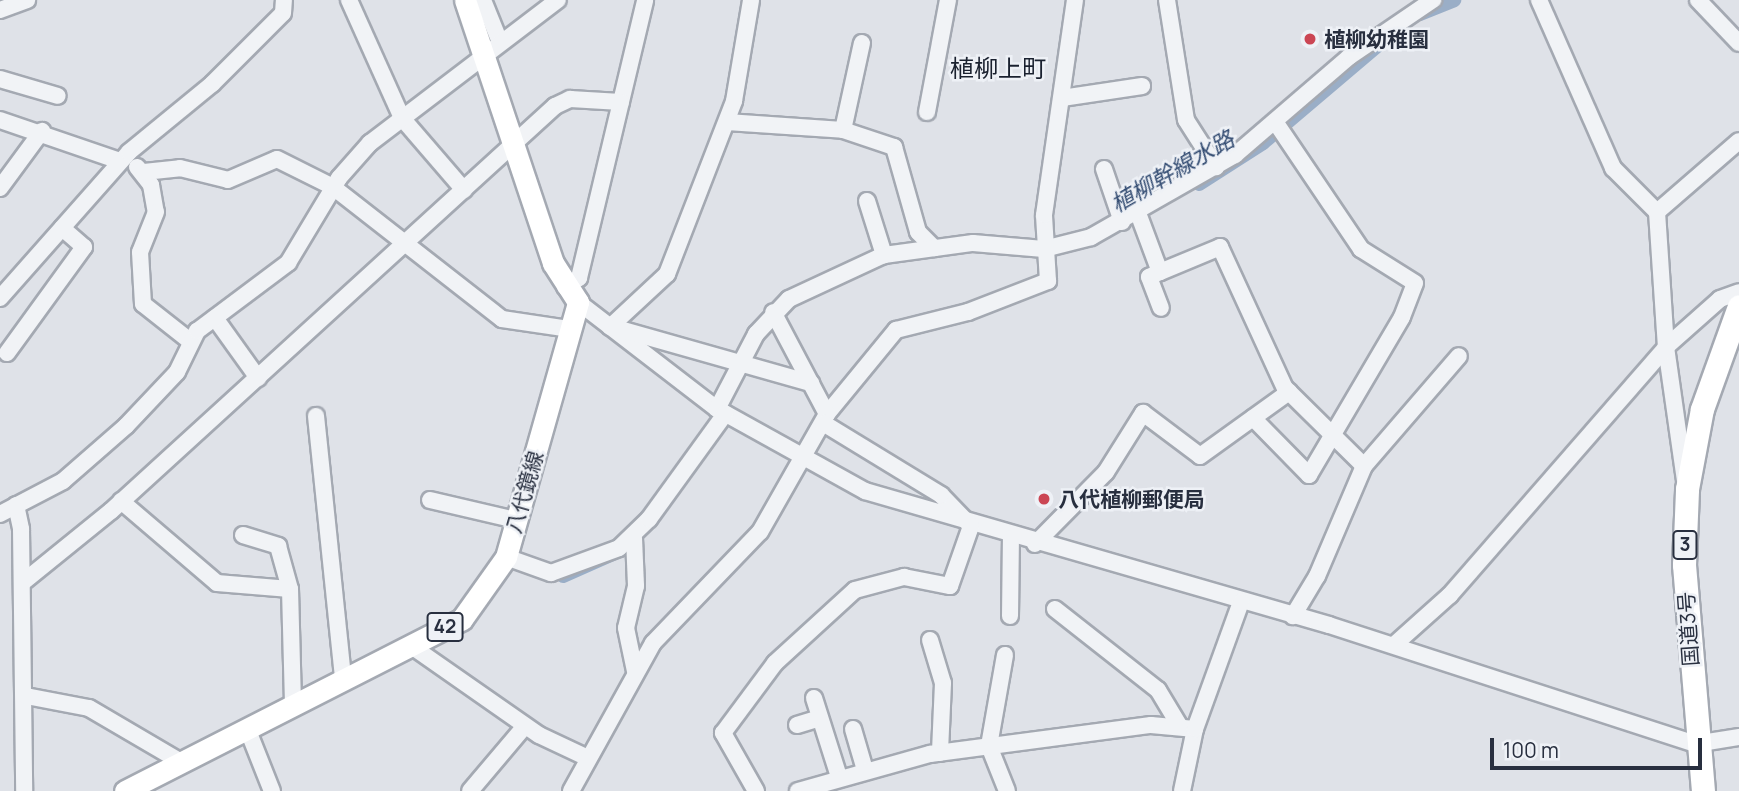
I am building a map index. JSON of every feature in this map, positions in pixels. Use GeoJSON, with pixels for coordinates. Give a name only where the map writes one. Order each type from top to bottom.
{"type":"FeatureCollection","features":[{"type":"Feature","properties":{"kind":"highway","name":"国道3号"},"geometry":{"type":"LineString","coordinates":[[1701,790],[1695,744],[1684,565],[1687,489],[1702,408],[1739,306]]}},
{"type":"Feature","properties":{"kind":"main road"},"geometry":{"type":"LineString","coordinates":[[473,6],[481,57],[511,145],[572,295]]}},
{"type":"Feature","properties":{"kind":"main road","name":"八代鏡線"},"geometry":{"type":"LineString","coordinates":[[135,789],[181,762],[462,619],[506,557],[570,329],[572,295]]}},
{"type":"Feature","properties":{"kind":"street"},"geometry":{"type":"LineString","coordinates":[[0,10],[27,0]]}},
{"type":"Feature","properties":{"kind":"street"},"geometry":{"type":"LineString","coordinates":[[0,298],[122,160],[212,84],[283,13],[284,0]]}},
{"type":"Feature","properties":{"kind":"street"},"geometry":{"type":"LineString","coordinates":[[349,0],[402,118],[464,190]]}},
{"type":"Feature","properties":{"kind":"street"},"geometry":{"type":"LineString","coordinates":[[0,514],[63,481],[126,426],[177,372],[190,341],[215,318],[288,263],[333,187],[402,118],[558,0]]}},
{"type":"Feature","properties":{"kind":"street"},"geometry":{"type":"LineString","coordinates":[[645,0],[579,278],[572,295],[721,411],[804,460],[865,491],[971,526],[1394,645],[1695,744],[1739,737]]}},
{"type":"Feature","properties":{"kind":"street"},"geometry":{"type":"LineString","coordinates":[[610,327],[667,274],[727,122],[751,0]]}},
{"type":"Feature","properties":{"kind":"street"},"geometry":{"type":"LineString","coordinates":[[927,112],[948,0]]}},
{"type":"Feature","properties":{"kind":"street"},"geometry":{"type":"LineString","coordinates":[[571,791],[635,671],[666,624],[743,555],[804,460],[825,419],[896,330],[968,312],[1048,281],[1044,248],[1075,0]]}},
{"type":"Feature","properties":{"kind":"street"},"geometry":{"type":"LineString","coordinates":[[1167,0],[1186,120],[1216,167]]}},
{"type":"Feature","properties":{"kind":"street"},"geometry":{"type":"LineString","coordinates":[[1539,0],[1614,168],[1657,212],[1666,347],[1687,489]]}},
{"type":"Feature","properties":{"kind":"street"},"geometry":{"type":"LineString","coordinates":[[1699,0],[1739,43]]}},
{"type":"Feature","properties":{"kind":"street"},"geometry":{"type":"LineString","coordinates":[[506,557],[551,573],[634,538],[721,411],[745,359],[773,312],[828,277],[884,255],[934,248],[997,243],[1044,248],[1075,244],[1122,222],[1216,167],[1276,123],[1426,1]]}},
{"type":"Feature","properties":{"kind":"street"},"geometry":{"type":"LineString","coordinates":[[473,6],[499,42]]}},
{"type":"Feature","properties":{"kind":"street"},"geometry":{"type":"LineString","coordinates":[[843,130],[862,43]]}},
{"type":"Feature","properties":{"kind":"street"},"geometry":{"type":"LineString","coordinates":[[0,79],[58,96]]}},
{"type":"Feature","properties":{"kind":"street"},"geometry":{"type":"LineString","coordinates":[[1062,98],[1142,86]]}},
{"type":"Feature","properties":{"kind":"street"},"geometry":{"type":"LineString","coordinates":[[22,583],[121,501],[409,243],[511,145],[563,101],[621,102]]}},
{"type":"Feature","properties":{"kind":"street"},"geometry":{"type":"LineString","coordinates":[[0,120],[42,131],[122,160],[144,172],[180,168],[228,180],[277,159],[333,187],[409,243],[502,319],[570,329]]}},
{"type":"Feature","properties":{"kind":"street"},"geometry":{"type":"LineString","coordinates":[[727,122],[843,130],[894,147],[918,232],[934,248]]}},
{"type":"Feature","properties":{"kind":"street"},"geometry":{"type":"LineString","coordinates":[[1252,418],[1309,475],[1415,283],[1362,249],[1276,123]]}},
{"type":"Feature","properties":{"kind":"street"},"geometry":{"type":"LineString","coordinates":[[0,188],[42,131]]}},
{"type":"Feature","properties":{"kind":"street"},"geometry":{"type":"LineString","coordinates":[[1657,212],[1739,141]]}},
{"type":"Feature","properties":{"kind":"street"},"geometry":{"type":"LineString","coordinates":[[1104,169],[1122,222]]}},
{"type":"Feature","properties":{"kind":"street"},"geometry":{"type":"LineString","coordinates":[[144,172],[156,212],[140,252],[143,304],[190,341]]}},
{"type":"Feature","properties":{"kind":"street"},"geometry":{"type":"LineString","coordinates":[[867,201],[884,255]]}},
{"type":"Feature","properties":{"kind":"street"},"geometry":{"type":"LineString","coordinates":[[1138,213],[1160,272]]}},
{"type":"Feature","properties":{"kind":"street"},"geometry":{"type":"LineString","coordinates":[[7,352],[84,247],[62,228]]}},
{"type":"Feature","properties":{"kind":"street"},"geometry":{"type":"LineString","coordinates":[[1161,307],[1149,277],[1220,247],[1289,392],[1364,466]]}},
{"type":"Feature","properties":{"kind":"street"},"geometry":{"type":"LineString","coordinates":[[1394,645],[1450,595],[1666,347],[1720,299],[1739,292]]}},
{"type":"Feature","properties":{"kind":"street"},"geometry":{"type":"LineString","coordinates":[[773,312],[811,383],[825,419],[941,495],[971,526]]}},
{"type":"Feature","properties":{"kind":"street"},"geometry":{"type":"LineString","coordinates":[[215,318],[258,378]]}},
{"type":"Feature","properties":{"kind":"street"},"geometry":{"type":"LineString","coordinates":[[610,327],[745,359],[811,383]]}},
{"type":"Feature","properties":{"kind":"street"},"geometry":{"type":"LineString","coordinates":[[1293,616],[1317,576],[1364,466],[1459,356]]}},
{"type":"Feature","properties":{"kind":"street"},"geometry":{"type":"LineString","coordinates":[[1035,544],[1106,472],[1143,413],[1200,456],[1289,392]]}},
{"type":"Feature","properties":{"kind":"street"},"geometry":{"type":"LineString","coordinates":[[316,416],[344,679]]}},
{"type":"Feature","properties":{"kind":"street"},"geometry":{"type":"LineString","coordinates":[[430,500],[516,520]]}},
{"type":"Feature","properties":{"kind":"street"},"geometry":{"type":"LineString","coordinates":[[121,501],[217,583],[290,589]]}},
{"type":"Feature","properties":{"kind":"street"},"geometry":{"type":"LineString","coordinates":[[16,505],[26,696],[24,791]]}},
{"type":"Feature","properties":{"kind":"street"},"geometry":{"type":"LineString","coordinates":[[756,791],[723,733],[775,663],[855,590],[904,577],[950,586],[971,526]]}},
{"type":"Feature","properties":{"kind":"street"},"geometry":{"type":"LineString","coordinates":[[243,535],[278,546],[290,589],[293,705]]}},
{"type":"Feature","properties":{"kind":"street"},"geometry":{"type":"LineString","coordinates":[[634,538],[636,586],[626,628],[635,671]]}},
{"type":"Feature","properties":{"kind":"street"},"geometry":{"type":"LineString","coordinates":[[1010,616],[1011,538]]}},
{"type":"Feature","properties":{"kind":"street"},"geometry":{"type":"LineString","coordinates":[[1182,791],[1187,727],[1241,602]]}},
{"type":"Feature","properties":{"kind":"street"},"geometry":{"type":"LineString","coordinates":[[1055,609],[1158,690],[1187,727]]}},
{"type":"Feature","properties":{"kind":"street"},"geometry":{"type":"LineString","coordinates":[[930,640],[943,683],[940,753]]}},
{"type":"Feature","properties":{"kind":"street"},"geometry":{"type":"LineString","coordinates":[[410,645],[524,726],[589,758]]}},
{"type":"Feature","properties":{"kind":"street"},"geometry":{"type":"LineString","coordinates":[[1005,655],[989,746],[1007,791]]}},
{"type":"Feature","properties":{"kind":"street"},"geometry":{"type":"LineString","coordinates":[[26,696],[89,708],[181,762]]}},
{"type":"Feature","properties":{"kind":"street"},"geometry":{"type":"LineString","coordinates":[[814,698],[839,777]]}},
{"type":"Feature","properties":{"kind":"street"},"geometry":{"type":"LineString","coordinates":[[797,725],[820,718]]}},
{"type":"Feature","properties":{"kind":"street"},"geometry":{"type":"LineString","coordinates":[[470,791],[524,726]]}},
{"type":"Feature","properties":{"kind":"street"},"geometry":{"type":"LineString","coordinates":[[798,791],[865,770],[940,753],[1187,727]]}},
{"type":"Feature","properties":{"kind":"street"},"geometry":{"type":"LineString","coordinates":[[247,728],[272,791]]}},
{"type":"Feature","properties":{"kind":"street"},"geometry":{"type":"LineString","coordinates":[[853,729],[865,770]]}},
{"type":"Feature","properties":{"kind":"waterway","name":"植柳幹線水路"},"geometry":{"type":"LineString","coordinates":[[1420,14],[1454,0]]}},
{"type":"Feature","properties":{"kind":"waterway","name":"植柳幹線水路"},"geometry":{"type":"LineString","coordinates":[[1199,184],[1263,143],[1381,43]]}},
{"type":"Feature","properties":{"kind":"waterway","name":"植柳幹線水路"},"geometry":{"type":"LineString","coordinates":[[563,576],[633,545]]}},
{"type":"Feature","properties":{"kind":"place","name":"植柳幼稚園"},"geometry":{"type":"Point","coordinates":[1310,39]}},
{"type":"Feature","properties":{"kind":"place","name":"八代植柳郵便局"},"geometry":{"type":"Point","coordinates":[1044,499]}},
{"type":"Feature","properties":{"kind":"district","name":"植柳上町"},"geometry":{"type":"Point","coordinates":[998,68]}}]}
